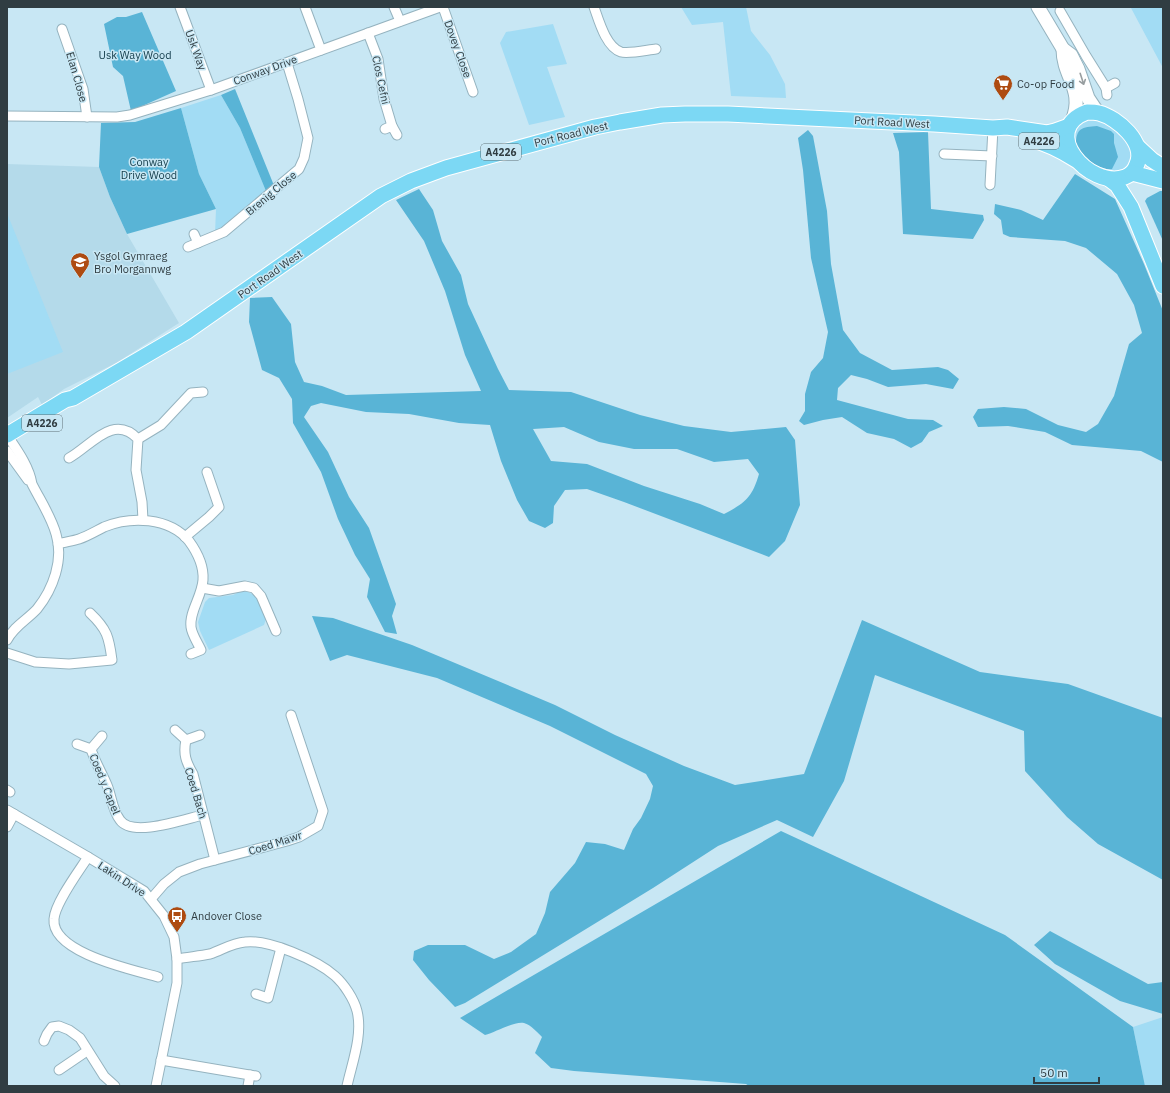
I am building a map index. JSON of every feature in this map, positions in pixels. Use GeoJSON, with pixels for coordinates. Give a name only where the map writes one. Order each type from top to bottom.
{"type":"FeatureCollection","features":[{"type":"Feature","properties":{"kind":"main road"},"geometry":{"type":"LineString","coordinates":[[1038,7],[1063,49],[1071,55],[1078,69],[1088,98],[1098,113]]}},
{"type":"Feature","properties":{"kind":"main road"},"geometry":{"type":"LineString","coordinates":[[1063,49],[1063,60],[1073,83],[1077,106],[1067,137],[1068,147],[1080,163],[1093,173],[1109,179],[1120,188],[1131,207],[1163,286]]}},
{"type":"Feature","properties":{"kind":"main road"},"geometry":{"type":"LineString","coordinates":[[1070,124],[1079,115],[1087,112],[1098,113],[1119,124],[1131,135],[1138,147],[1152,160],[1163,167]]}},
{"type":"Feature","properties":{"kind":"main road","name":"Port Road West"},"geometry":{"type":"LineString","coordinates":[[8,442],[69,405],[73,398],[186,332],[381,196],[411,181],[452,166],[595,127],[638,118],[686,114],[736,114],[942,124],[993,128],[1007,127],[1047,133],[1070,124]]}},
{"type":"Feature","properties":{"kind":"main road","name":"Port Road West"},"geometry":{"type":"LineString","coordinates":[[993,128],[1006,134],[1045,143],[1060,150],[1080,163]]}},
{"type":"Feature","properties":{"kind":"main road"},"geometry":{"type":"LineString","coordinates":[[1131,207],[1131,174],[1138,160],[1138,147]]}},
{"type":"Feature","properties":{"kind":"main road"},"geometry":{"type":"LineString","coordinates":[[1109,179],[1122,178],[1131,174],[1163,181]]}},
{"type":"Feature","properties":{"kind":"street"},"geometry":{"type":"LineString","coordinates":[[305,7],[321,50]]}},
{"type":"Feature","properties":{"kind":"street"},"geometry":{"type":"LineString","coordinates":[[394,7],[400,21]]}},
{"type":"Feature","properties":{"kind":"street","name":"Conway Drive"},"geometry":{"type":"LineString","coordinates":[[87,117],[130,116],[211,90],[440,7]]}},
{"type":"Feature","properties":{"kind":"street","name":"Dovey Close"},"geometry":{"type":"LineString","coordinates":[[443,7],[474,92]]}},
{"type":"Feature","properties":{"kind":"street"},"geometry":{"type":"LineString","coordinates":[[594,7],[601,28],[613,48],[622,52],[656,49]]}},
{"type":"Feature","properties":{"kind":"street","name":"Usk Way"},"geometry":{"type":"LineString","coordinates":[[183,8],[211,90]]}},
{"type":"Feature","properties":{"kind":"street"},"geometry":{"type":"LineString","coordinates":[[1049,27],[1062,15],[1106,92],[1115,83]]}},
{"type":"Feature","properties":{"kind":"street","name":"Elan Close"},"geometry":{"type":"LineString","coordinates":[[7,116],[87,117],[83,89],[62,29]]}},
{"type":"Feature","properties":{"kind":"street","name":"Clos Cefni"},"geometry":{"type":"LineString","coordinates":[[368,33],[378,59],[389,128],[397,135]]}},
{"type":"Feature","properties":{"kind":"street","name":"Brenig Close"},"geometry":{"type":"LineString","coordinates":[[188,247],[224,232],[299,169],[304,158],[308,138],[287,63]]}},
{"type":"Feature","properties":{"kind":"street"},"geometry":{"type":"LineString","coordinates":[[990,185],[993,128]]}},
{"type":"Feature","properties":{"kind":"street"},"geometry":{"type":"LineString","coordinates":[[944,154],[992,156]]}},
{"type":"Feature","properties":{"kind":"street"},"geometry":{"type":"LineString","coordinates":[[194,234],[198,243]]}},
{"type":"Feature","properties":{"kind":"street"},"geometry":{"type":"LineString","coordinates":[[138,439],[161,425],[191,393],[203,392]]}},
{"type":"Feature","properties":{"kind":"street"},"geometry":{"type":"LineString","coordinates":[[69,458],[78,453],[100,435],[112,430],[124,430],[132,433],[138,439],[136,470],[142,502],[143,520]]}},
{"type":"Feature","properties":{"kind":"street"},"geometry":{"type":"LineString","coordinates":[[7,640],[19,624],[36,609],[50,589],[56,575],[58,544],[53,524],[32,484],[31,477],[8,442]]}},
{"type":"Feature","properties":{"kind":"street"},"geometry":{"type":"LineString","coordinates":[[185,537],[209,518],[219,507],[207,472]]}},
{"type":"Feature","properties":{"kind":"street"},"geometry":{"type":"LineString","coordinates":[[58,544],[80,539],[105,527],[123,521],[143,520],[155,522],[169,526],[185,537],[192,545],[201,562],[203,575],[202,588],[192,618],[191,628],[201,650],[191,654]]}},
{"type":"Feature","properties":{"kind":"street"},"geometry":{"type":"LineString","coordinates":[[202,588],[218,591],[245,586],[254,588],[261,596],[276,632]]}},
{"type":"Feature","properties":{"kind":"street"},"geometry":{"type":"LineString","coordinates":[[7,653],[35,662],[69,664],[112,660],[110,642],[105,630],[90,613]]}},
{"type":"Feature","properties":{"kind":"street","name":"Coed Mawr"},"geometry":{"type":"LineString","coordinates":[[151,899],[164,884],[179,872],[200,864],[288,841],[299,837],[318,826],[323,811],[291,715]]}},
{"type":"Feature","properties":{"kind":"street"},"geometry":{"type":"LineString","coordinates":[[175,730],[186,740],[200,735]]}},
{"type":"Feature","properties":{"kind":"street","name":"Coed y Capel"},"geometry":{"type":"LineString","coordinates":[[102,736],[91,749],[95,763],[107,786],[113,807],[120,822],[130,827],[142,828],[202,815]]}},
{"type":"Feature","properties":{"kind":"street","name":"Coed Bach"},"geometry":{"type":"LineString","coordinates":[[186,740],[184,749],[187,763],[193,774],[202,815],[215,860]]}},
{"type":"Feature","properties":{"kind":"street"},"geometry":{"type":"LineString","coordinates":[[77,744],[91,749]]}},
{"type":"Feature","properties":{"kind":"street"},"geometry":{"type":"LineString","coordinates":[[7,827],[11,812]]}},
{"type":"Feature","properties":{"kind":"street","name":"Lakin Drive"},"geometry":{"type":"LineString","coordinates":[[11,812],[144,891],[164,916],[174,938],[177,959],[176,983],[156,1086]]}},
{"type":"Feature","properties":{"kind":"street"},"geometry":{"type":"LineString","coordinates":[[88,857],[59,904],[54,918],[55,928],[67,943],[86,954],[158,977]]}},
{"type":"Feature","properties":{"kind":"street"},"geometry":{"type":"LineString","coordinates":[[177,959],[211,954],[233,944],[257,942],[281,948],[303,957],[327,970],[342,984],[354,1002],[358,1015],[358,1033],[347,1086]]}},
{"type":"Feature","properties":{"kind":"street"},"geometry":{"type":"LineString","coordinates":[[256,994],[268,998],[281,948]]}},
{"type":"Feature","properties":{"kind":"street"},"geometry":{"type":"LineString","coordinates":[[44,1041],[52,1027],[59,1026],[69,1030],[80,1038],[104,1076],[115,1086]]}},
{"type":"Feature","properties":{"kind":"street"},"geometry":{"type":"LineString","coordinates":[[59,1070],[87,1051]]}},
{"type":"Feature","properties":{"kind":"street"},"geometry":{"type":"LineString","coordinates":[[161,1060],[253,1075],[248,1086]]}},
{"type":"Feature","properties":{"kind":"shaded area"},"geometry":{"type":"Polygon","coordinates":[[[681,7],[746,7],[751,31],[770,55],[785,84],[786,98],[731,96],[723,22],[692,25],[681,7]]]}},
{"type":"Feature","properties":{"kind":"shaded area"},"geometry":{"type":"Polygon","coordinates":[[[1130,7],[1163,7],[1163,68],[1131,8],[1130,7]]]}},
{"type":"Feature","properties":{"kind":"shaded area"},"geometry":{"type":"Polygon","coordinates":[[[553,24],[567,64],[547,67],[565,117],[529,125],[500,43],[506,32],[553,24]]]}},
{"type":"Feature","properties":{"kind":"shaded area"},"geometry":{"type":"Polygon","coordinates":[[[221,95],[240,128],[268,196],[215,233],[216,209],[199,174],[181,108],[221,95]]]}},
{"type":"Feature","properties":{"kind":"shaded area"},"geometry":{"type":"Polygon","coordinates":[[[1085,119],[1097,119],[1110,125],[1119,133],[1131,148],[1132,159],[1126,169],[1114,174],[1092,165],[1077,151],[1073,133],[1074,129],[1085,119]]]}},
{"type":"Feature","properties":{"kind":"shaded area","name":"Ysgol Gymraeg Bro Morgannwg"},"geometry":{"type":"Polygon","coordinates":[[[7,164],[99,167],[110,197],[127,234],[179,323],[116,363],[64,389],[42,405],[38,397],[7,418],[7,164]]]}},
{"type":"Feature","properties":{"kind":"shaded area"},"geometry":{"type":"Polygon","coordinates":[[[7,213],[63,352],[7,374],[7,213]]]}},
{"type":"Feature","properties":{"kind":"shaded area"},"geometry":{"type":"Polygon","coordinates":[[[241,591],[248,592],[256,596],[266,619],[264,625],[209,650],[200,631],[198,622],[205,602],[209,598],[233,595],[241,591]]]}},
{"type":"Feature","properties":{"kind":"shaded area"},"geometry":{"type":"Polygon","coordinates":[[[1163,1017],[1163,1086],[1145,1086],[1133,1027],[1163,1017]]]}},
{"type":"Feature","properties":{"kind":"green space","name":"Usk Way Wood"},"geometry":{"type":"Polygon","coordinates":[[[142,12],[176,91],[131,111],[123,76],[113,67],[104,24],[117,17],[126,17],[142,12]]]}},
{"type":"Feature","properties":{"kind":"green space"},"geometry":{"type":"Polygon","coordinates":[[[235,89],[275,188],[268,196],[240,128],[221,95],[235,89]]]}},
{"type":"Feature","properties":{"kind":"green space","name":"Conway Drive Wood"},"geometry":{"type":"Polygon","coordinates":[[[181,108],[199,174],[216,209],[127,234],[110,197],[99,167],[101,123],[135,122],[181,108]]]}},
{"type":"Feature","properties":{"kind":"green space"},"geometry":{"type":"Polygon","coordinates":[[[1097,126],[1111,131],[1114,134],[1114,143],[1118,157],[1112,169],[1101,168],[1091,162],[1076,145],[1077,135],[1081,130],[1087,127],[1097,126]]]}},
{"type":"Feature","properties":{"kind":"green space"},"geometry":{"type":"Polygon","coordinates":[[[808,130],[813,136],[827,211],[831,264],[843,330],[860,353],[892,370],[938,367],[948,370],[959,379],[953,389],[926,384],[888,387],[851,375],[838,388],[837,400],[908,419],[933,420],[943,426],[929,432],[922,442],[911,448],[894,439],[867,433],[842,417],[804,425],[799,421],[805,411],[805,394],[811,372],[823,358],[828,332],[811,258],[803,170],[798,138],[808,130]]]}},
{"type":"Feature","properties":{"kind":"green space"},"geometry":{"type":"Polygon","coordinates":[[[928,132],[931,209],[983,215],[984,220],[973,239],[903,234],[899,152],[893,133],[928,132]]]}},
{"type":"Feature","properties":{"kind":"green space"},"geometry":{"type":"Polygon","coordinates":[[[1075,174],[1115,199],[1163,311],[1163,462],[1141,451],[1072,445],[1045,432],[1008,426],[978,427],[973,417],[978,409],[1004,407],[1026,409],[1058,425],[1086,432],[1098,424],[1114,396],[1129,344],[1142,333],[1134,305],[1117,274],[1086,248],[1065,241],[1010,237],[1003,234],[1001,220],[994,214],[995,204],[1021,210],[1043,220],[1075,174]]]}},
{"type":"Feature","properties":{"kind":"green space"},"geometry":{"type":"Polygon","coordinates":[[[419,189],[433,210],[442,241],[461,275],[468,304],[509,390],[571,392],[640,415],[684,426],[731,432],[786,427],[795,440],[800,505],[785,541],[769,557],[587,489],[565,490],[554,506],[553,523],[545,528],[529,521],[517,500],[501,461],[490,425],[459,423],[409,414],[366,412],[321,403],[311,406],[304,417],[328,452],[349,497],[369,528],[396,604],[392,616],[397,634],[385,632],[367,597],[370,579],[355,555],[338,519],[321,472],[293,423],[292,399],[279,378],[262,370],[249,322],[250,298],[272,297],[291,324],[295,362],[304,382],[322,386],[346,395],[481,391],[465,355],[445,291],[424,241],[396,200],[419,189]],[[564,427],[533,429],[551,461],[587,464],[724,514],[747,499],[754,489],[759,474],[748,459],[714,462],[677,449],[634,449],[599,442],[564,427]]]}},
{"type":"Feature","properties":{"kind":"green space"},"geometry":{"type":"Polygon","coordinates":[[[1160,191],[1163,191],[1163,241],[1145,201],[1147,198],[1160,191]]]}},
{"type":"Feature","properties":{"kind":"green space"},"geometry":{"type":"Polygon","coordinates":[[[312,616],[333,618],[412,645],[555,705],[615,735],[684,766],[735,785],[804,774],[862,620],[980,672],[1068,684],[1163,718],[1163,880],[1098,844],[1067,817],[1025,771],[1024,731],[875,675],[844,781],[813,837],[777,820],[718,846],[653,888],[465,1003],[455,1007],[429,980],[413,960],[414,951],[428,945],[465,945],[494,959],[511,952],[536,934],[545,913],[550,892],[575,863],[586,842],[605,844],[624,850],[633,829],[641,818],[650,799],[653,786],[646,774],[550,726],[437,678],[347,655],[330,661],[312,616]]]}},
{"type":"Feature","properties":{"kind":"green space"},"geometry":{"type":"Polygon","coordinates":[[[781,831],[1005,935],[1133,1027],[1145,1086],[749,1086],[746,1084],[574,1071],[551,1068],[535,1053],[542,1037],[527,1024],[520,1023],[510,1025],[485,1035],[460,1018],[781,831]]]}},
{"type":"Feature","properties":{"kind":"green space"},"geometry":{"type":"Polygon","coordinates":[[[1050,931],[1148,984],[1163,982],[1163,1014],[1120,1001],[1055,964],[1034,945],[1050,931]]]}},
{"type":"Feature","properties":{"kind":"place","name":"Co-op Food"},"geometry":{"type":"Point","coordinates":[1003,101]}},
{"type":"Feature","properties":{"kind":"place","name":"Ysgol Gymraeg Bro Morgannwg"},"geometry":{"type":"Point","coordinates":[80,279]}},
{"type":"Feature","properties":{"kind":"place","name":"Andover Close"},"geometry":{"type":"Point","coordinates":[177,933]}}]}
